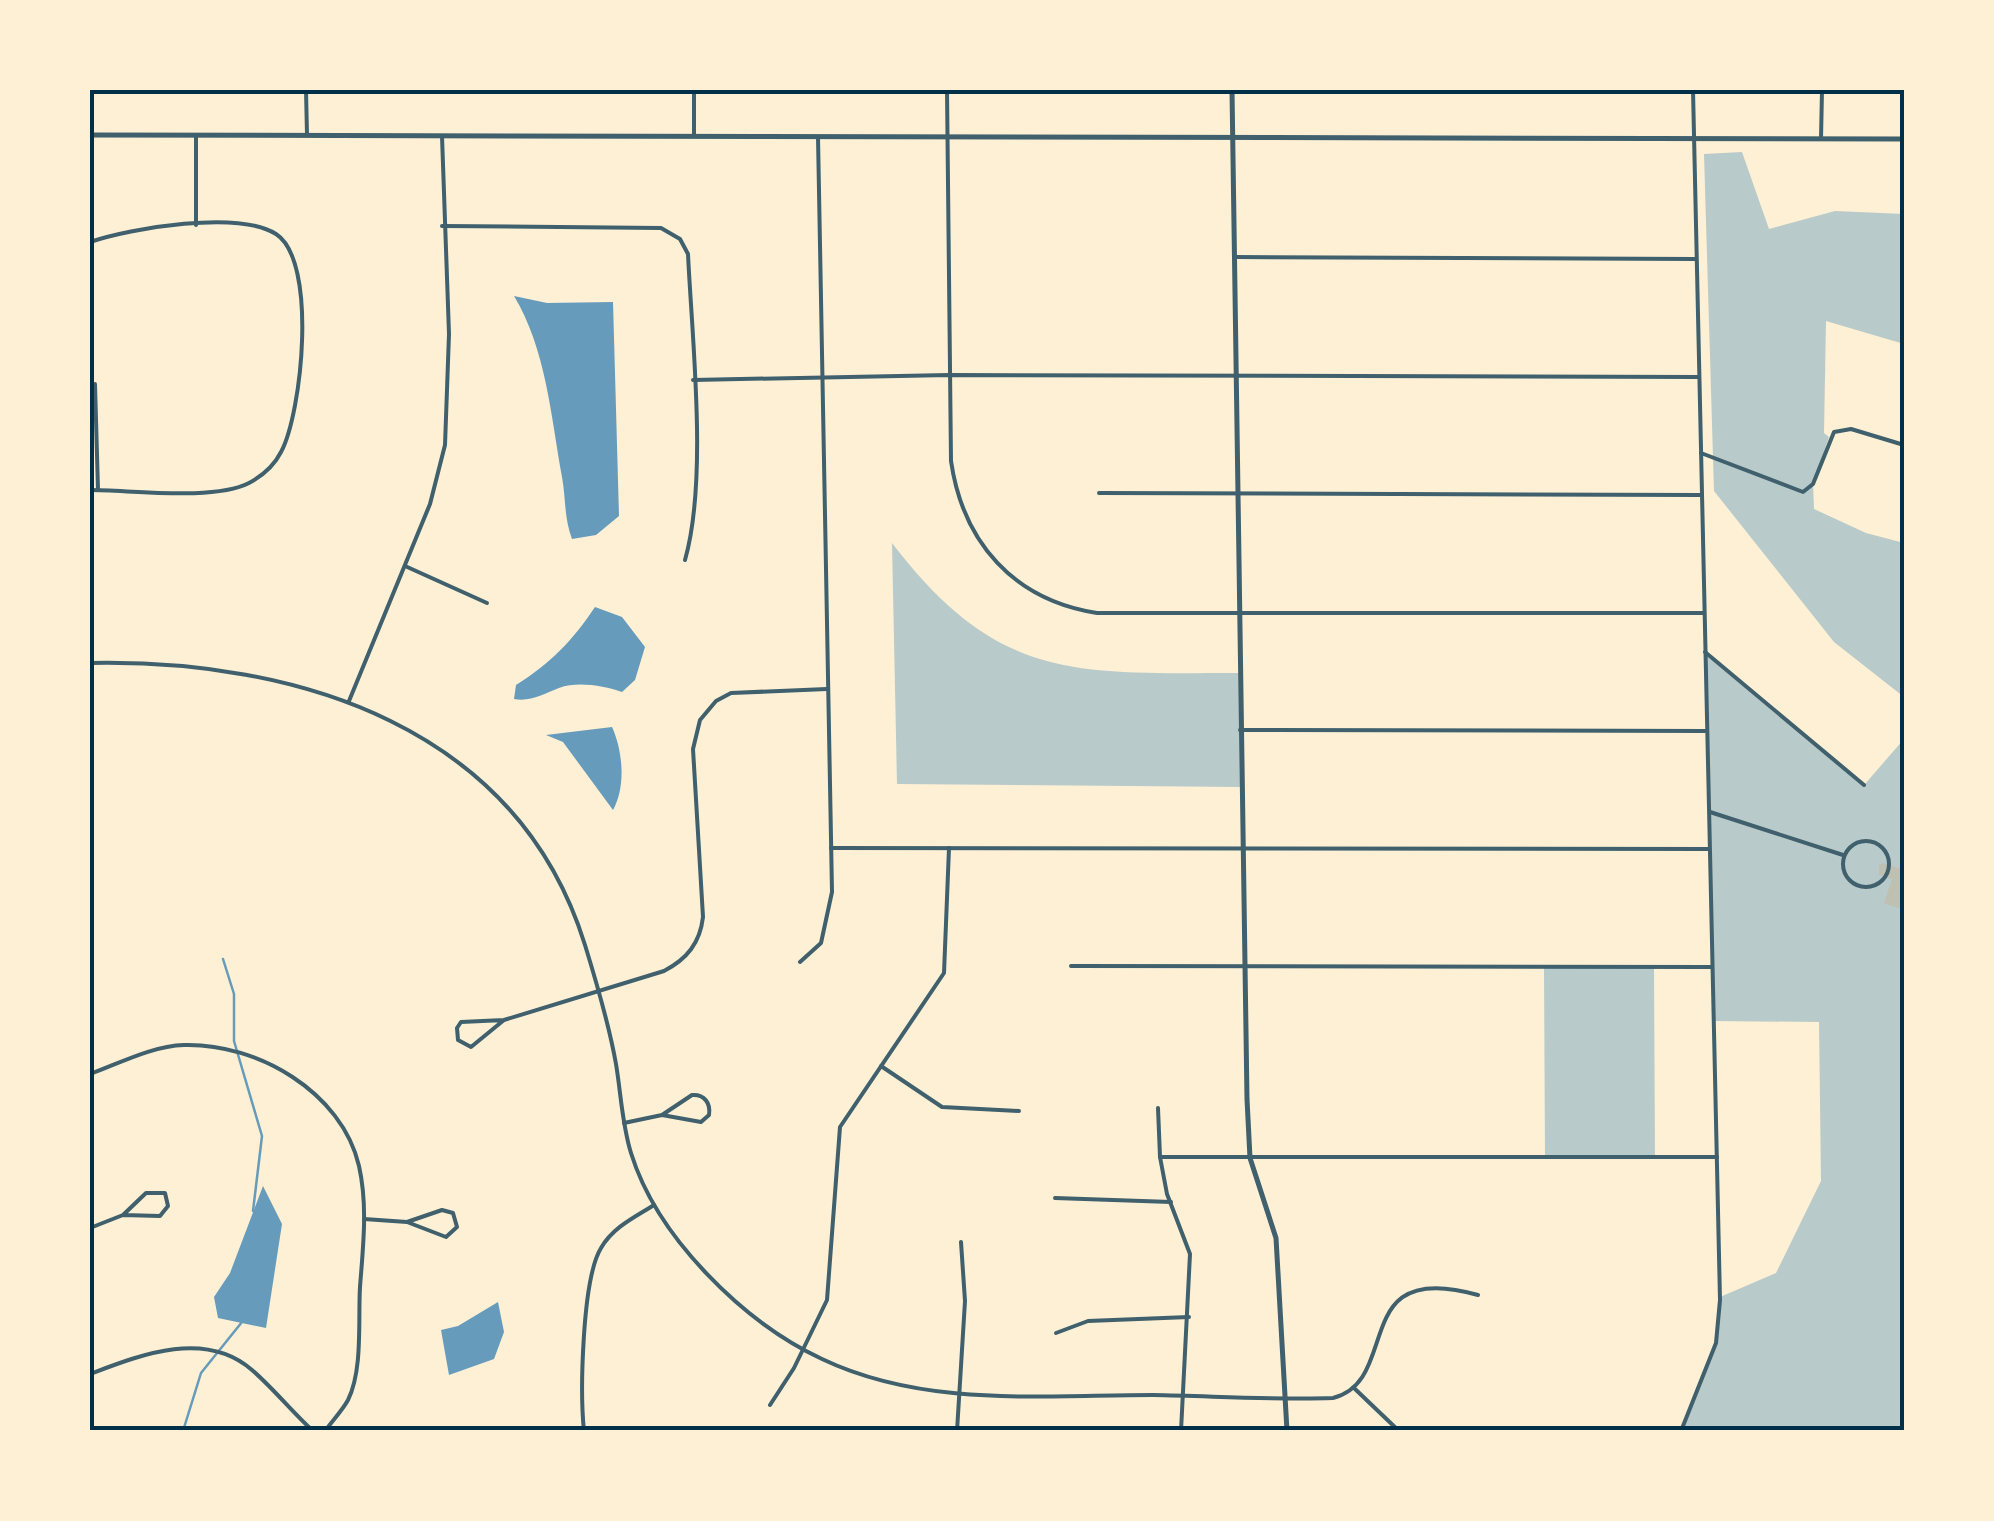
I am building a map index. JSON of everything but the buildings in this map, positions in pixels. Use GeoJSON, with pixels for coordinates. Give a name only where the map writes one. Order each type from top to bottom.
{"type":"FeatureCollection","features":[{"type":"Feature","properties":{"kind":"street"},"geometry":{"type":"LineString","coordinates":[[306,90],[308,135]]}},
{"type":"Feature","properties":{"kind":"street"},"geometry":{"type":"LineString","coordinates":[[694,90],[694,136]]}},
{"type":"Feature","properties":{"kind":"street"},"geometry":{"type":"LineString","coordinates":[[947,90],[951,461],[958,501],[986,552],[1016,582],[1062,605],[1097,613],[1704,613]]}},
{"type":"Feature","properties":{"kind":"street"},"geometry":{"type":"LineString","coordinates":[[1232,90],[1250,1158],[1276,1238],[1287,1431]]}},
{"type":"Feature","properties":{"kind":"street"},"geometry":{"type":"LineString","coordinates":[[1680,1431],[1716,1344],[1720,1318],[1693,90]]}},
{"type":"Feature","properties":{"kind":"street"},"geometry":{"type":"LineString","coordinates":[[1822,90],[1822,139]]}},
{"type":"Feature","properties":{"kind":"street"},"geometry":{"type":"LineString","coordinates":[[90,135],[1904,139]]}},
{"type":"Feature","properties":{"kind":"street"},"geometry":{"type":"LineString","coordinates":[[196,135],[196,225]]}},
{"type":"Feature","properties":{"kind":"street"},"geometry":{"type":"LineString","coordinates":[[349,701],[435,490],[447,430],[449,334],[442,226],[442,136]]}},
{"type":"Feature","properties":{"kind":"street"},"geometry":{"type":"LineString","coordinates":[[800,962],[821,943],[832,892],[818,137]]}},
{"type":"Feature","properties":{"kind":"street"},"geometry":{"type":"LineString","coordinates":[[90,242],[150,226],[258,226],[278,235],[290,248],[303,334],[300,387],[288,435],[273,465],[242,486],[90,490]]}},
{"type":"Feature","properties":{"kind":"street"},"geometry":{"type":"LineString","coordinates":[[442,226],[661,228],[680,239],[688,254],[693,380],[694,528],[686,560]]}},
{"type":"Feature","properties":{"kind":"street"},"geometry":{"type":"LineString","coordinates":[[1233,257],[1695,258]]}},
{"type":"Feature","properties":{"kind":"street"},"geometry":{"type":"LineString","coordinates":[[693,380],[949,375],[1699,377]]}},
{"type":"Feature","properties":{"kind":"street"},"geometry":{"type":"LineString","coordinates":[[95,384],[98,490]]}},
{"type":"Feature","properties":{"kind":"street"},"geometry":{"type":"LineString","coordinates":[[1702,453],[1803,492],[1813,484],[1834,432],[1851,429],[1904,445]]}},
{"type":"Feature","properties":{"kind":"street"},"geometry":{"type":"LineString","coordinates":[[1099,493],[1702,495]]}},
{"type":"Feature","properties":{"kind":"street"},"geometry":{"type":"LineString","coordinates":[[404,566],[487,603]]}},
{"type":"Feature","properties":{"kind":"street"},"geometry":{"type":"LineString","coordinates":[[1706,652],[1864,785]]}},
{"type":"Feature","properties":{"kind":"street"},"geometry":{"type":"LineString","coordinates":[[90,663],[251,677],[349,701],[438,746],[480,779],[516,818],[547,861],[572,908],[614,1053],[624,1123],[635,1164],[654,1204],[722,1286],[804,1350],[883,1381],[956,1395],[1333,1398],[1354,1388],[1365,1373],[1383,1321],[1403,1298],[1437,1287],[1478,1295]]}},
{"type":"Feature","properties":{"kind":"street"},"geometry":{"type":"LineString","coordinates":[[504,1020],[475,1045],[464,1046],[458,1040],[456,1028],[462,1022],[504,1020],[668,969],[694,946],[702,917],[695,733],[716,701],[731,693],[827,690]]}},
{"type":"Feature","properties":{"kind":"street"},"geometry":{"type":"LineString","coordinates":[[1240,730],[1707,732]]}},
{"type":"Feature","properties":{"kind":"street"},"geometry":{"type":"LineString","coordinates":[[1710,812],[1844,856]]}},
{"type":"Feature","properties":{"kind":"street"},"geometry":{"type":"LineString","coordinates":[[1873,842],[1885,852],[1888,871],[1875,886],[1858,886],[1846,877],[1844,856],[1856,844],[1873,842]]}},
{"type":"Feature","properties":{"kind":"street"},"geometry":{"type":"LineString","coordinates":[[832,848],[1710,849]]}},
{"type":"Feature","properties":{"kind":"street"},"geometry":{"type":"LineString","coordinates":[[770,1406],[804,1350],[827,1300],[840,1127],[944,973],[949,848]]}},
{"type":"Feature","properties":{"kind":"street"},"geometry":{"type":"LineString","coordinates":[[1071,966],[1713,967]]}},
{"type":"Feature","properties":{"kind":"street"},"geometry":{"type":"LineString","coordinates":[[90,1074],[182,1045],[208,1047],[269,1066],[312,1088],[341,1122],[359,1163],[364,1219],[349,1398],[325,1431]]}},
{"type":"Feature","properties":{"kind":"street"},"geometry":{"type":"LineString","coordinates":[[881,1066],[942,1107],[1020,1111]]}},
{"type":"Feature","properties":{"kind":"street"},"geometry":{"type":"LineString","coordinates":[[624,1123],[662,1115],[692,1095],[709,1104],[710,1115],[700,1122],[662,1115]]}},
{"type":"Feature","properties":{"kind":"street"},"geometry":{"type":"LineString","coordinates":[[1158,1108],[1160,1158],[1170,1202],[1190,1254],[1181,1431]]}},
{"type":"Feature","properties":{"kind":"street"},"geometry":{"type":"LineString","coordinates":[[1160,1158],[1717,1157]]}},
{"type":"Feature","properties":{"kind":"street"},"geometry":{"type":"LineString","coordinates":[[90,1228],[122,1215],[146,1193],[160,1190],[168,1200],[160,1216],[122,1215]]}},
{"type":"Feature","properties":{"kind":"street"},"geometry":{"type":"LineString","coordinates":[[1055,1198],[1170,1202]]}},
{"type":"Feature","properties":{"kind":"street"},"geometry":{"type":"LineString","coordinates":[[584,1431],[583,1379],[594,1264],[612,1233],[654,1204]]}},
{"type":"Feature","properties":{"kind":"street"},"geometry":{"type":"LineString","coordinates":[[364,1219],[407,1222],[443,1237],[453,1235],[457,1227],[453,1213],[446,1210],[407,1222]]}},
{"type":"Feature","properties":{"kind":"street"},"geometry":{"type":"LineString","coordinates":[[956,1431],[965,1302],[960,1242]]}},
{"type":"Feature","properties":{"kind":"street"},"geometry":{"type":"LineString","coordinates":[[1056,1333],[1088,1321],[1189,1318]]}},
{"type":"Feature","properties":{"kind":"street"},"geometry":{"type":"LineString","coordinates":[[90,1374],[158,1350],[197,1349],[226,1355],[251,1368],[309,1430]]}},
{"type":"Feature","properties":{"kind":"street"},"geometry":{"type":"LineString","coordinates":[[1354,1388],[1399,1431]]}},
{"type":"Feature","properties":{"kind":"shaded area"},"geometry":{"type":"Polygon","coordinates":[[[1742,152],[1769,229],[1835,211],[1904,214],[1904,344],[1826,321],[1824,433],[1829,437],[1813,484],[1814,509],[1866,533],[1904,543],[1904,697],[1834,642],[1714,491],[1704,154],[1742,152]]]}},
{"type":"Feature","properties":{"kind":"shaded area"},"geometry":{"type":"Polygon","coordinates":[[[892,543],[931,589],[969,622],[1006,646],[1086,669],[1239,673],[1241,787],[897,784],[892,543]]]}},
{"type":"Feature","properties":{"kind":"shaded area"},"geometry":{"type":"Polygon","coordinates":[[[1705,652],[1865,784],[1904,739],[1904,1431],[1681,1431],[1716,1343],[1720,1297],[1776,1273],[1821,1181],[1819,1022],[1714,1021],[1705,652]]]}},
{"type":"Feature","properties":{"kind":"shaded area"},"geometry":{"type":"Polygon","coordinates":[[[1654,966],[1655,1158],[1545,1158],[1544,967],[1654,966]]]}},
{"type":"Feature","properties":{"kind":"water"},"geometry":{"type":"Polygon","coordinates":[[[514,296],[547,303],[613,302],[619,516],[596,535],[572,539],[546,384],[525,316],[514,296]]]}},
{"type":"Feature","properties":{"kind":"water"},"geometry":{"type":"Polygon","coordinates":[[[595,607],[622,617],[645,647],[635,680],[622,692],[574,685],[514,699],[516,685],[560,651],[595,607]]]}},
{"type":"Feature","properties":{"kind":"water"},"geometry":{"type":"Polygon","coordinates":[[[612,727],[622,769],[613,810],[563,742],[546,735],[612,727]]]}},
{"type":"Feature","properties":{"kind":"water"},"geometry":{"type":"Polygon","coordinates":[[[263,1186],[282,1224],[266,1328],[218,1318],[214,1297],[230,1273],[263,1186]]]}},
{"type":"Feature","properties":{"kind":"water"},"geometry":{"type":"Polygon","coordinates":[[[498,1302],[504,1332],[494,1359],[449,1375],[441,1330],[458,1326],[498,1302]]]}},
{"type":"Feature","properties":{"kind":"waterway"},"geometry":{"type":"LineString","coordinates":[[223,959],[234,994],[234,1041],[262,1136],[253,1211]]}},
{"type":"Feature","properties":{"kind":"waterway"},"geometry":{"type":"LineString","coordinates":[[183,1431],[201,1373],[242,1322]]}}]}
